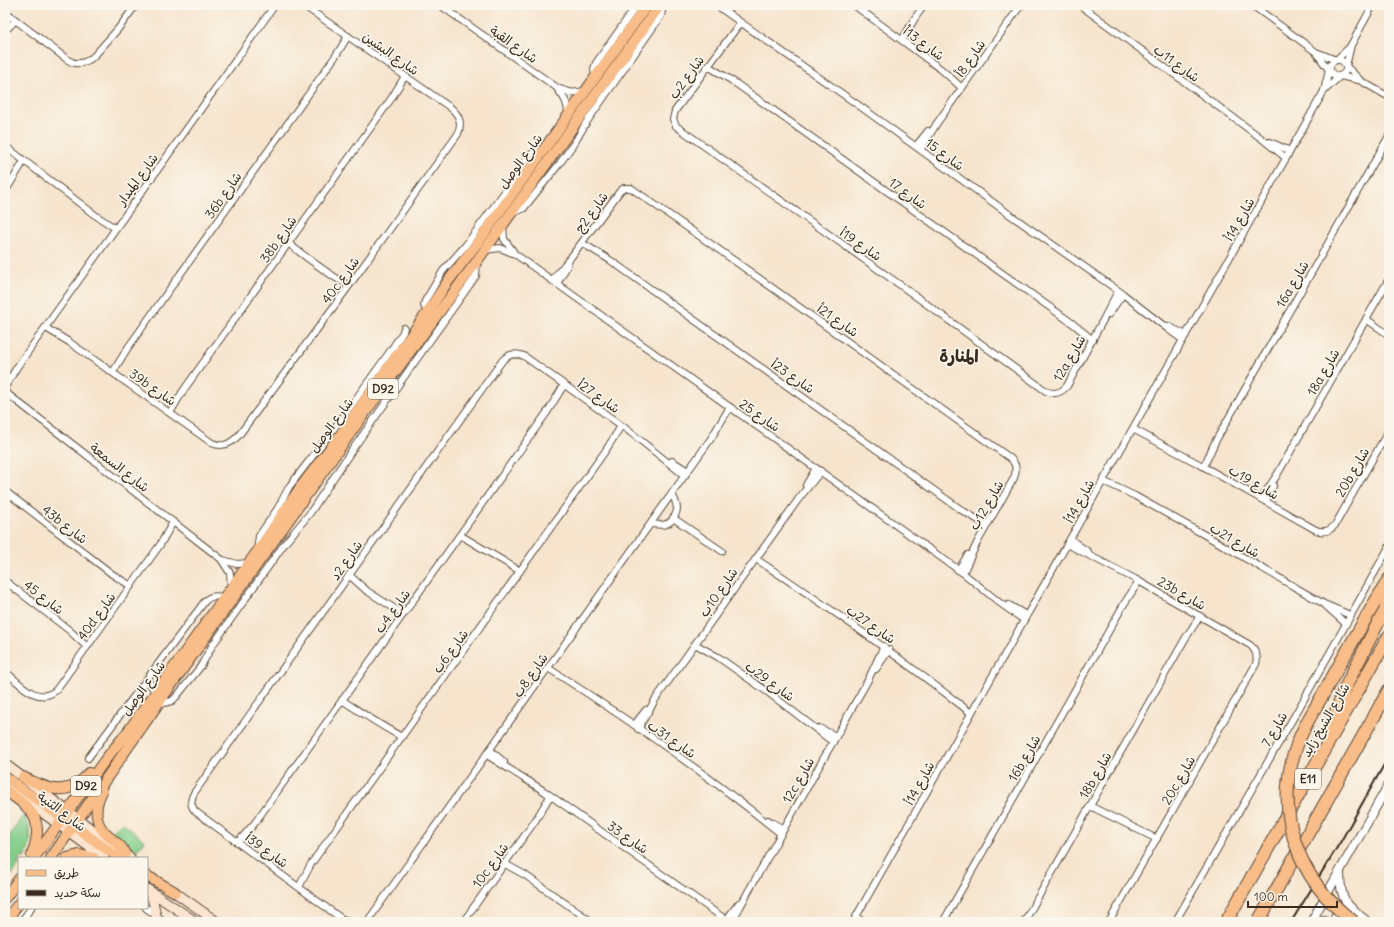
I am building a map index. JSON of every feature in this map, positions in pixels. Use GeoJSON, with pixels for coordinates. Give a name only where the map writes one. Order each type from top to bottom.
{"type":"FeatureCollection","features":[{"type":"Feature","properties":{"kind":"highway"},"geometry":{"type":"LineString","coordinates":[[1353,916],[1329,900],[1314,883],[1303,863],[1292,831],[1288,809],[1288,786],[1293,759],[1302,732],[1389,579]]}},
{"type":"Feature","properties":{"kind":"highway"},"geometry":{"type":"LineString","coordinates":[[1326,747],[1333,718],[1344,690],[1389,601]]}},
{"type":"Feature","properties":{"kind":"highway","name":"شارع الشيخ زايد"},"geometry":{"type":"LineString","coordinates":[[1226,922],[1389,636]]}},
{"type":"Feature","properties":{"kind":"highway","name":"E11"},"geometry":{"type":"LineString","coordinates":[[1258,922],[1385,701],[1389,690]]}},
{"type":"Feature","properties":{"kind":"main road","name":"شارع الوصل"},"geometry":{"type":"LineString","coordinates":[[34,857],[68,823],[109,776],[158,697],[224,597],[257,552],[300,488],[341,434],[446,284],[478,242],[647,5]]}},
{"type":"Feature","properties":{"kind":"main road","name":"شارع الوصل"},"geometry":{"type":"LineString","coordinates":[[51,857],[68,823],[105,760],[158,697],[366,411],[503,226],[662,5]]}},
{"type":"Feature","properties":{"kind":"main road"},"geometry":{"type":"LineString","coordinates":[[46,857],[112,761],[130,730]]}},
{"type":"Feature","properties":{"kind":"main road"},"geometry":{"type":"LineString","coordinates":[[23,778],[48,788],[57,790],[66,789],[78,784],[97,763],[105,760]]}},
{"type":"Feature","properties":{"kind":"main road","name":"شارع الثنية"},"geometry":{"type":"LineString","coordinates":[[5,764],[23,778],[103,857]]}},
{"type":"Feature","properties":{"kind":"main road"},"geometry":{"type":"LineString","coordinates":[[109,776],[99,797],[96,817],[102,830],[121,845],[125,857]]}},
{"type":"Feature","properties":{"kind":"main road"},"geometry":{"type":"LineString","coordinates":[[5,777],[68,823],[125,857]]}},
{"type":"Feature","properties":{"kind":"main road","name":"شارع الثنية"},"geometry":{"type":"LineString","coordinates":[[5,785],[68,823]]}},
{"type":"Feature","properties":{"kind":"main road"},"geometry":{"type":"LineString","coordinates":[[5,790],[24,804],[36,821],[38,836],[33,857]]}},
{"type":"Feature","properties":{"kind":"main road"},"geometry":{"type":"LineString","coordinates":[[71,857],[79,855],[89,857]]}},
{"type":"Feature","properties":{"kind":"main road"},"geometry":{"type":"LineString","coordinates":[[148,872],[217,922]]}},
{"type":"Feature","properties":{"kind":"main road"},"geometry":{"type":"LineString","coordinates":[[148,877],[175,892]]}},
{"type":"Feature","properties":{"kind":"main road"},"geometry":{"type":"LineString","coordinates":[[5,898],[18,880]]}},
{"type":"Feature","properties":{"kind":"main road"},"geometry":{"type":"LineString","coordinates":[[148,890],[196,922]]}},
{"type":"Feature","properties":{"kind":"main road"},"geometry":{"type":"LineString","coordinates":[[148,891],[153,901],[156,916]]}},
{"type":"Feature","properties":{"kind":"main road"},"geometry":{"type":"LineString","coordinates":[[5,922],[16,907]]}},
{"type":"Feature","properties":{"kind":"street"},"geometry":{"type":"LineString","coordinates":[[5,23],[7,13],[68,60],[77,64],[86,62],[94,56],[118,29],[136,5]]}},
{"type":"Feature","properties":{"kind":"street","name":"شارع الميدار"},"geometry":{"type":"LineString","coordinates":[[5,387],[17,367],[275,5]]}},
{"type":"Feature","properties":{"kind":"street","name":"شارع البشين"},"geometry":{"type":"LineString","coordinates":[[305,5],[455,112],[460,120]]}},
{"type":"Feature","properties":{"kind":"street","name":"شارع القبة"},"geometry":{"type":"LineString","coordinates":[[440,5],[556,87],[570,93],[586,90]]}},
{"type":"Feature","properties":{"kind":"street"},"geometry":{"type":"LineString","coordinates":[[595,78],[594,69],[596,63],[637,5]]}},
{"type":"Feature","properties":{"kind":"street","name":"شارع 15"},"geometry":{"type":"LineString","coordinates":[[716,5],[1121,292],[1159,322],[1184,337]]}},
{"type":"Feature","properties":{"kind":"street","name":"شارع 13أ"},"geometry":{"type":"LineString","coordinates":[[854,5],[963,86]]}},
{"type":"Feature","properties":{"kind":"street"},"geometry":{"type":"LineString","coordinates":[[900,39],[924,5]]}},
{"type":"Feature","properties":{"kind":"street","name":"شارع 8أ"},"geometry":{"type":"LineString","coordinates":[[918,148],[1021,5]]}},
{"type":"Feature","properties":{"kind":"street","name":"شارع 11ب"},"geometry":{"type":"LineString","coordinates":[[1080,5],[1286,158]]}},
{"type":"Feature","properties":{"kind":"street"},"geometry":{"type":"LineString","coordinates":[[1252,5],[1316,52],[1336,60],[1341,60],[1361,81],[1389,97]]}},
{"type":"Feature","properties":{"kind":"street"},"geometry":{"type":"LineString","coordinates":[[1340,76],[1346,71],[1351,45],[1373,5]]}},
{"type":"Feature","properties":{"kind":"street"},"geometry":{"type":"LineString","coordinates":[[5,31],[16,20]]}},
{"type":"Feature","properties":{"kind":"street","name":"شارع 2ب"},"geometry":{"type":"LineString","coordinates":[[676,111],[738,21]]}},
{"type":"Feature","properties":{"kind":"street","name":"36b شارع"},"geometry":{"type":"LineString","coordinates":[[111,371],[350,37]]}},
{"type":"Feature","properties":{"kind":"street"},"geometry":{"type":"LineString","coordinates":[[1329,70],[1331,63],[1351,45]]}},
{"type":"Feature","properties":{"kind":"street"},"geometry":{"type":"LineString","coordinates":[[1316,52],[1334,76],[1361,81]]}},
{"type":"Feature","properties":{"kind":"street","name":"شارع 17"},"geometry":{"type":"LineString","coordinates":[[709,64],[1094,338]]}},
{"type":"Feature","properties":{"kind":"street","name":"شارع 14أ"},"geometry":{"type":"LineString","coordinates":[[854,921],[972,710],[1324,91],[1329,70]]}},
{"type":"Feature","properties":{"kind":"street","name":"شارع 14أ"},"geometry":{"type":"LineString","coordinates":[[1324,91],[1340,76]]}},
{"type":"Feature","properties":{"kind":"street","name":"38b شارع"},"geometry":{"type":"LineString","coordinates":[[168,412],[407,77]]}},
{"type":"Feature","properties":{"kind":"street","name":"شارع القبة"},"geometry":{"type":"LineString","coordinates":[[556,87],[566,100],[568,106],[568,117]]}},
{"type":"Feature","properties":{"kind":"street","name":"شارع 19أ"},"geometry":{"type":"LineString","coordinates":[[676,111],[674,121],[678,129],[897,283],[1046,391]]}},
{"type":"Feature","properties":{"kind":"street","name":"40c شارع"},"geometry":{"type":"LineString","coordinates":[[225,445],[233,442],[239,435],[347,288],[458,134],[460,120]]}},
{"type":"Feature","properties":{"kind":"street","name":"16a شارع"},"geometry":{"type":"LineString","coordinates":[[1202,465],[1389,136]]}},
{"type":"Feature","properties":{"kind":"street","name":"شارع 11ب"},"geometry":{"type":"LineString","coordinates":[[1261,138],[1290,151]]}},
{"type":"Feature","properties":{"kind":"street"},"geometry":{"type":"LineString","coordinates":[[5,146],[114,230]]}},
{"type":"Feature","properties":{"kind":"street"},"geometry":{"type":"LineString","coordinates":[[5,192],[27,163]]}},
{"type":"Feature","properties":{"kind":"street","name":"شارع 2ج"},"geometry":{"type":"LineString","coordinates":[[552,280],[620,191],[628,188],[634,190]]}},
{"type":"Feature","properties":{"kind":"street","name":"شارع 21أ"},"geometry":{"type":"LineString","coordinates":[[634,190],[749,270],[1010,458],[1015,465],[1016,471],[1014,478]]}},
{"type":"Feature","properties":{"kind":"street","name":"شارع 25"},"geometry":{"type":"LineString","coordinates":[[503,226],[506,242],[515,254]]}},
{"type":"Feature","properties":{"kind":"street","name":"شارع 23أ"},"geometry":{"type":"LineString","coordinates":[[583,241],[986,527]]}},
{"type":"Feature","properties":{"kind":"street"},"geometry":{"type":"LineString","coordinates":[[287,245],[347,288]]}},
{"type":"Feature","properties":{"kind":"street","name":"شارع 25"},"geometry":{"type":"LineString","coordinates":[[485,250],[500,248],[515,254],[1025,618]]}},
{"type":"Feature","properties":{"kind":"street","name":"شارع 2ج"},"geometry":{"type":"LineString","coordinates":[[558,284],[571,257]]}},
{"type":"Feature","properties":{"kind":"street","name":"18a شارع"},"geometry":{"type":"LineString","coordinates":[[1264,500],[1389,279]]}},
{"type":"Feature","properties":{"kind":"street","name":"12a شارع"},"geometry":{"type":"LineString","coordinates":[[1046,391],[1057,393],[1065,388],[1103,320],[1121,292]]}},
{"type":"Feature","properties":{"kind":"street"},"geometry":{"type":"LineString","coordinates":[[1365,321],[1388,334]]}},
{"type":"Feature","properties":{"kind":"street","name":"39b شارع"},"geometry":{"type":"LineString","coordinates":[[47,326],[212,443],[225,445]]}},
{"type":"Feature","properties":{"kind":"street"},"geometry":{"type":"LineString","coordinates":[[257,552],[259,536],[278,508],[288,487],[345,414],[404,332],[404,328]]}},
{"type":"Feature","properties":{"kind":"street"},"geometry":{"type":"LineString","coordinates":[[391,350],[402,348]]}},
{"type":"Feature","properties":{"kind":"street","name":"شارع 2د"},"geometry":{"type":"LineString","coordinates":[[194,793],[502,361],[507,356],[513,354],[524,356]]}},
{"type":"Feature","properties":{"kind":"street","name":"شارع 27أ"},"geometry":{"type":"LineString","coordinates":[[524,356],[686,474]]}},
{"type":"Feature","properties":{"kind":"street","name":"شارع الميدار"},"geometry":{"type":"LineString","coordinates":[[5,380],[17,367]]}},
{"type":"Feature","properties":{"kind":"street","name":"شارع 4ب"},"geometry":{"type":"LineString","coordinates":[[240,844],[566,387]]}},
{"type":"Feature","properties":{"kind":"street","name":"شارع السمعة"},"geometry":{"type":"LineString","coordinates":[[5,392],[221,560],[230,573],[231,588]]}},
{"type":"Feature","properties":{"kind":"street","name":"شارع 8ب"},"geometry":{"type":"LineString","coordinates":[[368,922],[732,408]]}},
{"type":"Feature","properties":{"kind":"street","name":"شارع 6ب"},"geometry":{"type":"LineString","coordinates":[[297,885],[623,427]]}},
{"type":"Feature","properties":{"kind":"street","name":"شارع 19ب"},"geometry":{"type":"LineString","coordinates":[[1134,427],[1320,531],[1330,530],[1335,525]]}},
{"type":"Feature","properties":{"kind":"street","name":"20b شارع"},"geometry":{"type":"LineString","coordinates":[[1335,525],[1389,430]]}},
{"type":"Feature","properties":{"kind":"street","name":"شارع 10ب"},"geometry":{"type":"LineString","coordinates":[[636,727],[818,470]]}},
{"type":"Feature","properties":{"kind":"street","name":"شارع 12ب"},"geometry":{"type":"LineString","coordinates":[[961,571],[1014,478]]}},
{"type":"Feature","properties":{"kind":"street","name":"شارع 21ب"},"geometry":{"type":"LineString","coordinates":[[1104,479],[1219,542],[1324,604],[1350,615]]}},
{"type":"Feature","properties":{"kind":"street","name":"43b شارع"},"geometry":{"type":"LineString","coordinates":[[5,491],[130,587]]}},
{"type":"Feature","properties":{"kind":"street"},"geometry":{"type":"LineString","coordinates":[[651,524],[664,525],[669,523],[673,518],[677,507],[672,493]]}},
{"type":"Feature","properties":{"kind":"street"},"geometry":{"type":"LineString","coordinates":[[673,518],[722,551]]}},
{"type":"Feature","properties":{"kind":"street","name":"40d شارع"},"geometry":{"type":"LineString","coordinates":[[5,671],[31,692],[41,696],[46,696],[54,692],[175,524]]}},
{"type":"Feature","properties":{"kind":"street"},"geometry":{"type":"LineString","coordinates":[[461,533],[518,574]]}},
{"type":"Feature","properties":{"kind":"street","name":"23b شارع"},"geometry":{"type":"LineString","coordinates":[[1068,542],[1253,647]]}},
{"type":"Feature","properties":{"kind":"street","name":"شارع 7"},"geometry":{"type":"LineString","coordinates":[[1176,922],[1389,547]]}},
{"type":"Feature","properties":{"kind":"street","name":"شارع 27ب"},"geometry":{"type":"LineString","coordinates":[[757,557],[972,710]]}},
{"type":"Feature","properties":{"kind":"street","name":"شارع السمعة"},"geometry":{"type":"LineString","coordinates":[[221,560],[232,563],[248,563]]}},
{"type":"Feature","properties":{"kind":"street"},"geometry":{"type":"LineString","coordinates":[[348,577],[402,616]]}},
{"type":"Feature","properties":{"kind":"street","name":"شارع 45"},"geometry":{"type":"LineString","coordinates":[[5,580],[89,644]]}},
{"type":"Feature","properties":{"kind":"street","name":"16b شارع"},"geometry":{"type":"LineString","coordinates":[[943,922],[1137,580]]}},
{"type":"Feature","properties":{"kind":"street"},"geometry":{"type":"LineString","coordinates":[[88,758],[205,601],[209,597],[224,597]]}},
{"type":"Feature","properties":{"kind":"street","name":"شارع 21ب"},"geometry":{"type":"LineString","coordinates":[[1324,604],[1345,623]]}},
{"type":"Feature","properties":{"kind":"street","name":"18b شارع"},"geometry":{"type":"LineString","coordinates":[[1024,922],[1198,615]]}},
{"type":"Feature","properties":{"kind":"street","name":"شارع 29ب"},"geometry":{"type":"LineString","coordinates":[[696,642],[834,739]]}},
{"type":"Feature","properties":{"kind":"street","name":"20c شارع"},"geometry":{"type":"LineString","coordinates":[[1109,922],[1256,664],[1257,654],[1253,647]]}},
{"type":"Feature","properties":{"kind":"street","name":"12c شارع"},"geometry":{"type":"LineString","coordinates":[[729,921],[748,892],[886,648]]}},
{"type":"Feature","properties":{"kind":"street","name":"شارع 31ب"},"geometry":{"type":"LineString","coordinates":[[549,666],[782,831]]}},
{"type":"Feature","properties":{"kind":"street"},"geometry":{"type":"LineString","coordinates":[[148,678],[158,697]]}},
{"type":"Feature","properties":{"kind":"street"},"geometry":{"type":"LineString","coordinates":[[343,698],[401,739]]}},
{"type":"Feature","properties":{"kind":"street","name":"شارع 33"},"geometry":{"type":"LineString","coordinates":[[488,752],[729,921]]}},
{"type":"Feature","properties":{"kind":"street"},"geometry":{"type":"LineString","coordinates":[[1311,922],[1389,784]]}},
{"type":"Feature","properties":{"kind":"street","name":"شارع 39أ"},"geometry":{"type":"LineString","coordinates":[[194,793],[191,802],[194,810],[344,920],[354,922]]}},
{"type":"Feature","properties":{"kind":"street","name":"10c شارع"},"geometry":{"type":"LineString","coordinates":[[464,921],[552,797]]}},
{"type":"Feature","properties":{"kind":"street"},"geometry":{"type":"LineString","coordinates":[[1091,804],[1155,841]]}},
{"type":"Feature","properties":{"kind":"street"},"geometry":{"type":"LineString","coordinates":[[506,862],[592,922]]}},
{"type":"Feature","properties":{"kind":"street"},"geometry":{"type":"LineString","coordinates":[[1340,872],[1342,894],[1353,916]]}},
{"type":"Feature","properties":{"kind":"street"},"geometry":{"type":"LineString","coordinates":[[21,922],[30,909]]}},
{"type":"Feature","properties":{"kind":"street"},"geometry":{"type":"LineString","coordinates":[[147,909],[165,922]]}},
{"type":"Feature","properties":{"kind":"street"},"geometry":{"type":"LineString","coordinates":[[1315,922],[1323,920],[1334,922],[1335,916],[1339,911],[1346,909],[1353,916],[1368,922]]}},
{"type":"Feature","properties":{"kind":"street"},"geometry":{"type":"LineString","coordinates":[[464,921],[472,922]]}},
{"type":"Feature","properties":{"kind":"street"},"geometry":{"type":"LineString","coordinates":[[854,921],[864,922]]}},
{"type":"Feature","properties":{"kind":"green space"},"geometry":{"type":"Polygon","coordinates":[[[24,814],[30,831],[30,842],[24,857],[18,857],[18,866],[12,875],[5,870],[5,842],[24,814]]]}},
{"type":"Feature","properties":{"kind":"green space"},"geometry":{"type":"Polygon","coordinates":[[[122,822],[145,841],[136,851],[112,832],[122,822]]]}},
{"type":"Feature","properties":{"kind":"railway"},"geometry":{"type":"LineString","coordinates":[[1291,922],[1341,841],[1389,756]]}},
{"type":"Feature","properties":{"kind":"district","name":"المنارة"},"geometry":{"type":"Point","coordinates":[959,356]}}]}
